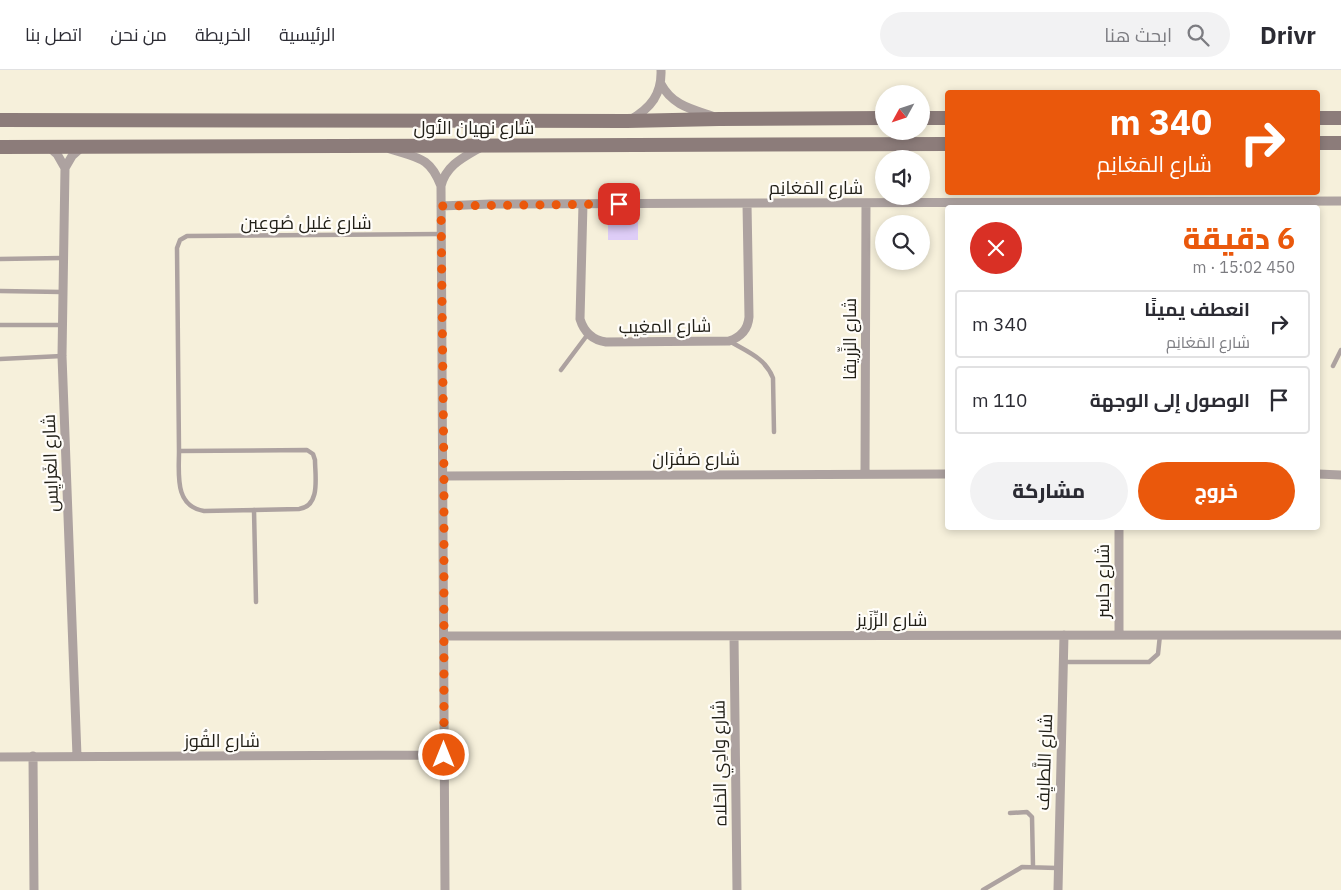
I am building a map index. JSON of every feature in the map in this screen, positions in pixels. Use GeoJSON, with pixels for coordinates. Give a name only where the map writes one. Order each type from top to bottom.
{"type":"FeatureCollection","features":[{"type":"Feature","properties":{"kind":"main road","name":"شارع نهيان الأول"},"geometry":{"type":"LineString","coordinates":[[0,120],[627,121],[875,118]]}},
{"type":"Feature","properties":{"kind":"main road"},"geometry":{"type":"LineString","coordinates":[[930,118],[945,118]]}},
{"type":"Feature","properties":{"kind":"main road"},"geometry":{"type":"LineString","coordinates":[[1320,118],[1341,118]]}},
{"type":"Feature","properties":{"kind":"main road"},"geometry":{"type":"LineString","coordinates":[[1320,143],[1341,143]]}},
{"type":"Feature","properties":{"kind":"main road","name":"شارع نهيان الأول"},"geometry":{"type":"LineString","coordinates":[[0,147],[945,144]]}},
{"type":"Feature","properties":{"kind":"street"},"geometry":{"type":"LineString","coordinates":[[661,70],[662,84],[666,92],[680,104],[719,119]]}},
{"type":"Feature","properties":{"kind":"street"},"geometry":{"type":"LineString","coordinates":[[627,121],[648,106],[662,84]]}},
{"type":"Feature","properties":{"kind":"street"},"geometry":{"type":"LineString","coordinates":[[378,145],[427,162],[436,172],[441,186],[445,890]]}},
{"type":"Feature","properties":{"kind":"street"},"geometry":{"type":"LineString","coordinates":[[441,186],[451,166],[483,146]]}},
{"type":"Feature","properties":{"kind":"street"},"geometry":{"type":"LineString","coordinates":[[49,147],[57,154],[65,168],[72,156],[82,147]]}},
{"type":"Feature","properties":{"kind":"street","name":"شارع الغَرايِس"},"geometry":{"type":"LineString","coordinates":[[65,168],[62,258],[62,356],[76,756]]}},
{"type":"Feature","properties":{"kind":"street","name":"شارع المَغانِم"},"geometry":{"type":"LineString","coordinates":[[441,206],[866,203],[957,205],[1234,205],[1341,201]]}},
{"type":"Feature","properties":{"kind":"street","name":"شارع الزِّريقا"},"geometry":{"type":"LineString","coordinates":[[866,203],[866,474]]}},
{"type":"Feature","properties":{"kind":"street"},"geometry":{"type":"LineString","coordinates":[[583,204],[580,313],[582,324],[588,334]]}},
{"type":"Feature","properties":{"kind":"street","name":"شارع المغِيب"},"geometry":{"type":"LineString","coordinates":[[588,334],[596,340],[606,342],[729,341],[742,333],[748,321],[747,204]]}},
{"type":"Feature","properties":{"kind":"street","name":"شارع صَفْرَان"},"geometry":{"type":"LineString","coordinates":[[444,476],[945,474]]}},
{"type":"Feature","properties":{"kind":"street"},"geometry":{"type":"LineString","coordinates":[[1320,474],[1341,475]]}},
{"type":"Feature","properties":{"kind":"street","name":"شارع جاسِر"},"geometry":{"type":"LineString","coordinates":[[1118,635],[1119,530]]}},
{"type":"Feature","properties":{"kind":"street","name":"شارع اللَّطايِف"},"geometry":{"type":"LineString","coordinates":[[1058,890],[1057,868],[1064,635]]}},
{"type":"Feature","properties":{"kind":"street","name":"شارع الرِّزَيز"},"geometry":{"type":"LineString","coordinates":[[444,636],[1341,635]]}},
{"type":"Feature","properties":{"kind":"street","name":"شارع وادِي الحَلاه"},"geometry":{"type":"LineString","coordinates":[[734,636],[737,890]]}},
{"type":"Feature","properties":{"kind":"street","name":"شارع القُوز"},"geometry":{"type":"LineString","coordinates":[[0,756],[444,755]]}},
{"type":"Feature","properties":{"kind":"street"},"geometry":{"type":"LineString","coordinates":[[33,756],[34,890]]}},
{"type":"Feature","properties":{"kind":"lane","name":"شارع غليل صُوعِين"},"geometry":{"type":"LineString","coordinates":[[179,451],[177,248],[180,240],[187,236],[441,234]]}},
{"type":"Feature","properties":{"kind":"lane"},"geometry":{"type":"LineString","coordinates":[[0,258],[62,258]]}},
{"type":"Feature","properties":{"kind":"lane"},"geometry":{"type":"LineString","coordinates":[[0,291],[62,292]]}},
{"type":"Feature","properties":{"kind":"lane"},"geometry":{"type":"LineString","coordinates":[[0,326],[62,325]]}},
{"type":"Feature","properties":{"kind":"lane"},"geometry":{"type":"LineString","coordinates":[[561,370],[588,334]]}},
{"type":"Feature","properties":{"kind":"lane"},"geometry":{"type":"LineString","coordinates":[[729,341],[759,357],[770,370],[773,378],[774,432]]}},
{"type":"Feature","properties":{"kind":"lane"},"geometry":{"type":"LineString","coordinates":[[1333,366],[1341,350]]}},
{"type":"Feature","properties":{"kind":"lane"},"geometry":{"type":"LineString","coordinates":[[0,359],[62,356]]}},
{"type":"Feature","properties":{"kind":"lane"},"geometry":{"type":"LineString","coordinates":[[303,449],[313,454],[315,460],[314,496],[309,505],[299,509],[198,510],[188,504],[181,494],[179,451],[303,449]]}},
{"type":"Feature","properties":{"kind":"lane"},"geometry":{"type":"LineString","coordinates":[[254,510],[256,602]]}},
{"type":"Feature","properties":{"kind":"lane"},"geometry":{"type":"LineString","coordinates":[[1063,662],[1149,662],[1158,654],[1160,635]]}},
{"type":"Feature","properties":{"kind":"lane"},"geometry":{"type":"LineString","coordinates":[[1010,812],[1027,812],[1032,817],[1033,866]]}},
{"type":"Feature","properties":{"kind":"lane"},"geometry":{"type":"LineString","coordinates":[[983,890],[1017,869],[1033,866],[1057,868]]}},
{"type":"Feature","properties":{"kind":"building"},"geometry":{"type":"Polygon","coordinates":[[[608,220],[638,220],[638,240],[608,240],[608,220]]]}},
{"type":"Feature","properties":{"kind":"route"},"geometry":{"type":"LineString","coordinates":[[444,755],[444,476],[441,206],[619,204]]}}]}
